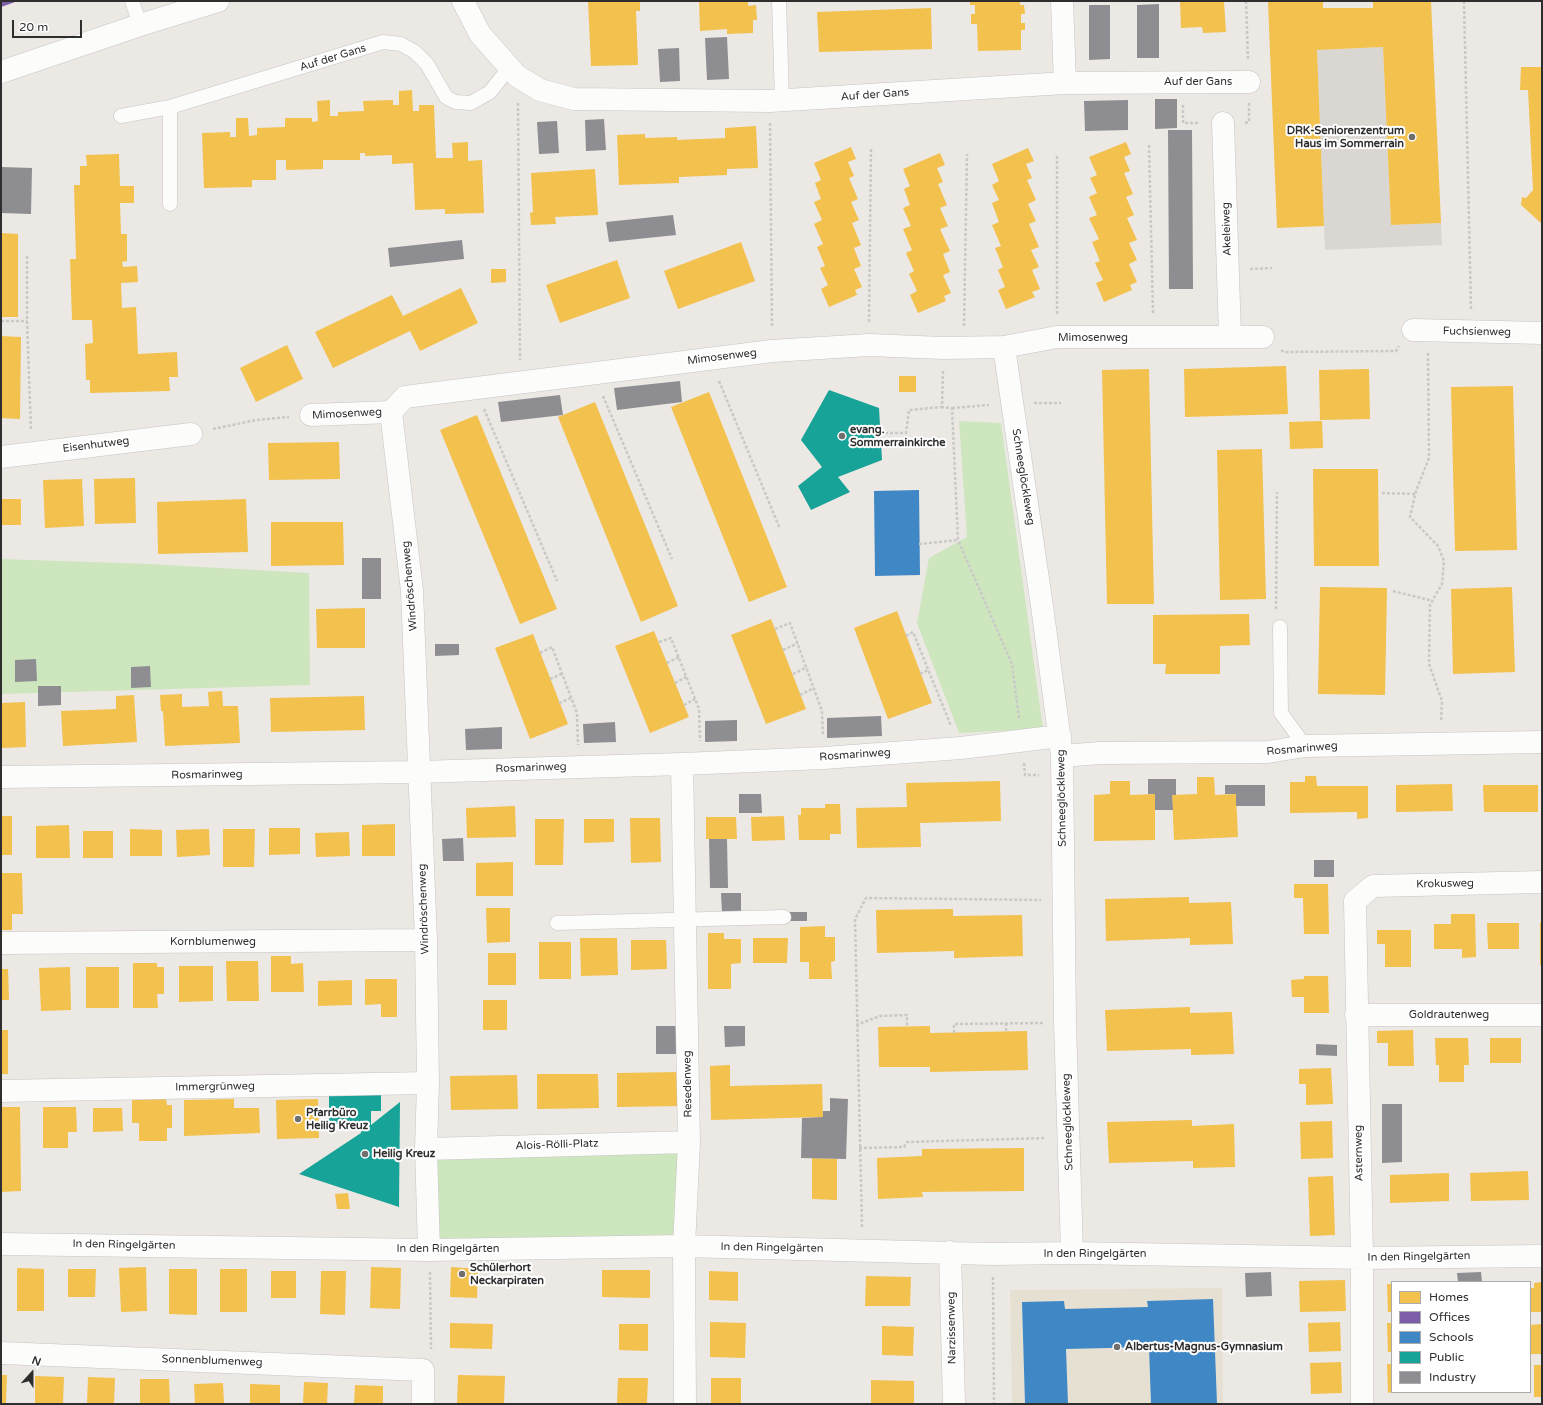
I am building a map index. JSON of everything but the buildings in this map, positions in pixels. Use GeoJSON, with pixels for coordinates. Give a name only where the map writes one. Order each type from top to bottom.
{"type":"FeatureCollection","features":[{"type":"Feature","properties":{"kind":"street"},"geometry":{"type":"LineString","coordinates":[[1,72],[140,25],[218,1]]}},
{"type":"Feature","properties":{"kind":"street","name":"Auf der Gans"},"geometry":{"type":"LineString","coordinates":[[463,1],[480,34],[513,72],[540,90],[574,99],[776,101],[1065,83],[1249,82]]}},
{"type":"Feature","properties":{"kind":"street"},"geometry":{"type":"LineString","coordinates":[[1062,1],[1065,83]]}},
{"type":"Feature","properties":{"kind":"street","name":"Akeleiweg"},"geometry":{"type":"LineString","coordinates":[[1223,123],[1230,335]]}},
{"type":"Feature","properties":{"kind":"street","name":"Fuchsienweg"},"geometry":{"type":"LineString","coordinates":[[1420,331],[1542,333]]}},
{"type":"Feature","properties":{"kind":"street","name":"Mimosenweg"},"geometry":{"type":"LineString","coordinates":[[311,415],[391,412],[405,397],[772,351],[869,344],[954,348],[1004,347],[1058,337],[1153,338],[1230,335],[1263,337]]}},
{"type":"Feature","properties":{"kind":"street","name":"Schneeglöckleweg"},"geometry":{"type":"LineString","coordinates":[[1004,347],[1042,606],[1061,756],[1065,1022],[1072,1254]]}},
{"type":"Feature","properties":{"kind":"street","name":"Windröschenweg"},"geometry":{"type":"LineString","coordinates":[[391,412],[412,591],[426,940],[428,1083],[426,1149],[429,1250]]}},
{"type":"Feature","properties":{"kind":"street","name":"Eisenhutweg"},"geometry":{"type":"LineString","coordinates":[[1,457],[191,434]]}},
{"type":"Feature","properties":{"kind":"street","name":"Rosmarinweg"},"geometry":{"type":"LineString","coordinates":[[1,777],[419,772],[692,763],[824,758],[961,748],[1022,741],[1061,756],[1100,753],[1268,752],[1305,746],[1542,742]]}},
{"type":"Feature","properties":{"kind":"street","name":"Resedenweg"},"geometry":{"type":"LineString","coordinates":[[685,1404],[684,1246],[689,1142],[685,920],[692,763]]}},
{"type":"Feature","properties":{"kind":"street","name":"Krokusweg"},"geometry":{"type":"LineString","coordinates":[[1354,901],[1373,886],[1542,882]]}},
{"type":"Feature","properties":{"kind":"street","name":"Asternweg"},"geometry":{"type":"LineString","coordinates":[[1354,901],[1362,1258],[1362,1404]]}},
{"type":"Feature","properties":{"kind":"street","name":"Kornblumenweg"},"geometry":{"type":"LineString","coordinates":[[1,943],[426,940]]}},
{"type":"Feature","properties":{"kind":"street","name":"Goldrautenweg"},"geometry":{"type":"LineString","coordinates":[[1356,1015],[1542,1015]]}},
{"type":"Feature","properties":{"kind":"street","name":"Immergrünweg"},"geometry":{"type":"LineString","coordinates":[[1,1091],[428,1083]]}},
{"type":"Feature","properties":{"kind":"street","name":"Alois-Rölli-Platz"},"geometry":{"type":"LineString","coordinates":[[426,1149],[689,1142]]}},
{"type":"Feature","properties":{"kind":"street","name":"In den Ringelgärten"},"geometry":{"type":"LineString","coordinates":[[1,1244],[429,1250],[684,1246],[992,1254],[1362,1258],[1542,1256]]}},
{"type":"Feature","properties":{"kind":"street","name":"Narzissenweg"},"geometry":{"type":"LineString","coordinates":[[950,1252],[954,1404]]}},
{"type":"Feature","properties":{"kind":"street","name":"Sonnenblumenweg"},"geometry":{"type":"LineString","coordinates":[[1,1353],[423,1370]]}},
{"type":"Feature","properties":{"kind":"street"},"geometry":{"type":"LineString","coordinates":[[422,1404],[423,1370]]}},
{"type":"Feature","properties":{"kind":"lane"},"geometry":{"type":"LineString","coordinates":[[132,1],[140,25]]}},
{"type":"Feature","properties":{"kind":"lane"},"geometry":{"type":"LineString","coordinates":[[776,101],[779,1]]}},
{"type":"Feature","properties":{"kind":"lane","name":"Auf der Gans"},"geometry":{"type":"LineString","coordinates":[[121,116],[170,107],[383,42],[401,44],[416,52],[427,64],[446,97],[455,102],[471,103],[490,92],[513,72]]}},
{"type":"Feature","properties":{"kind":"lane"},"geometry":{"type":"LineString","coordinates":[[170,107],[170,204]]}},
{"type":"Feature","properties":{"kind":"lane"},"geometry":{"type":"LineString","coordinates":[[1280,627],[1281,713],[1305,746]]}},
{"type":"Feature","properties":{"kind":"lane"},"geometry":{"type":"LineString","coordinates":[[557,923],[784,917]]}},
{"type":"Feature","properties":{"kind":"path"},"geometry":{"type":"LineString","coordinates":[[1246,1],[1248,58]]}},
{"type":"Feature","properties":{"kind":"path"},"geometry":{"type":"LineString","coordinates":[[1464,1],[1472,332]]}},
{"type":"Feature","properties":{"kind":"path"},"geometry":{"type":"LineString","coordinates":[[513,72],[520,383]]}},
{"type":"Feature","properties":{"kind":"path"},"geometry":{"type":"LineString","coordinates":[[772,351],[776,101]]}},
{"type":"Feature","properties":{"kind":"path"},"geometry":{"type":"LineString","coordinates":[[1149,145],[1153,338]]}},
{"type":"Feature","properties":{"kind":"path"},"geometry":{"type":"LineString","coordinates":[[869,344],[871,148]]}},
{"type":"Feature","properties":{"kind":"path"},"geometry":{"type":"LineString","coordinates":[[942,407],[954,348],[967,154]]}},
{"type":"Feature","properties":{"kind":"path"},"geometry":{"type":"LineString","coordinates":[[1057,156],[1058,337]]}},
{"type":"Feature","properties":{"kind":"path"},"geometry":{"type":"LineString","coordinates":[[27,256],[27,321],[32,453]]}},
{"type":"Feature","properties":{"kind":"path"},"geometry":{"type":"LineString","coordinates":[[1,322],[27,321]]}},
{"type":"Feature","properties":{"kind":"path"},"geometry":{"type":"LineString","coordinates":[[1263,337],[1284,352],[1396,351],[1420,331]]}},
{"type":"Feature","properties":{"kind":"path"},"geometry":{"type":"LineString","coordinates":[[1420,331],[1428,458],[1415,494],[1410,516],[1438,546],[1444,561],[1442,584],[1430,605],[1429,664],[1442,700],[1441,744]]}},
{"type":"Feature","properties":{"kind":"path"},"geometry":{"type":"LineString","coordinates":[[710,359],[780,529]]}},
{"type":"Feature","properties":{"kind":"path"},"geometry":{"type":"LineString","coordinates":[[594,373],[672,559]]}},
{"type":"Feature","properties":{"kind":"path"},"geometry":{"type":"LineString","coordinates":[[475,388],[556,581]]}},
{"type":"Feature","properties":{"kind":"path"},"geometry":{"type":"LineString","coordinates":[[880,433],[906,433],[909,410],[942,407],[952,408],[958,540],[1012,664],[1026,775],[1061,756]]}},
{"type":"Feature","properties":{"kind":"path","name":"Mimosenweg"},"geometry":{"type":"LineString","coordinates":[[191,434],[256,420],[311,415]]}},
{"type":"Feature","properties":{"kind":"path"},"geometry":{"type":"LineString","coordinates":[[1382,493],[1415,494]]}},
{"type":"Feature","properties":{"kind":"path"},"geometry":{"type":"LineString","coordinates":[[919,544],[958,540]]}},
{"type":"Feature","properties":{"kind":"path"},"geometry":{"type":"LineString","coordinates":[[1393,591],[1433,600]]}},
{"type":"Feature","properties":{"kind":"path"},"geometry":{"type":"LineString","coordinates":[[775,629],[790,623],[798,643],[822,711],[824,758]]}},
{"type":"Feature","properties":{"kind":"path"},"geometry":{"type":"LineString","coordinates":[[906,636],[913,632],[961,748]]}},
{"type":"Feature","properties":{"kind":"path"},"geometry":{"type":"LineString","coordinates":[[659,642],[671,638],[699,709],[692,763]]}},
{"type":"Feature","properties":{"kind":"path"},"geometry":{"type":"LineString","coordinates":[[783,650],[798,643]]}},
{"type":"Feature","properties":{"kind":"path"},"geometry":{"type":"LineString","coordinates":[[540,652],[552,648],[577,713],[578,767]]}},
{"type":"Feature","properties":{"kind":"path"},"geometry":{"type":"LineString","coordinates":[[667,663],[679,657]]}},
{"type":"Feature","properties":{"kind":"path"},"geometry":{"type":"LineString","coordinates":[[792,674],[806,668]]}},
{"type":"Feature","properties":{"kind":"path"},"geometry":{"type":"LineString","coordinates":[[920,674],[928,670]]}},
{"type":"Feature","properties":{"kind":"path"},"geometry":{"type":"LineString","coordinates":[[550,679],[562,674]]}},
{"type":"Feature","properties":{"kind":"path"},"geometry":{"type":"LineString","coordinates":[[676,683],[686,677]]}},
{"type":"Feature","properties":{"kind":"path"},"geometry":{"type":"LineString","coordinates":[[800,695],[814,688]]}},
{"type":"Feature","properties":{"kind":"path"},"geometry":{"type":"LineString","coordinates":[[559,703],[571,698]]}},
{"type":"Feature","properties":{"kind":"path"},"geometry":{"type":"LineString","coordinates":[[684,705],[695,699]]}},
{"type":"Feature","properties":{"kind":"path"},"geometry":{"type":"LineString","coordinates":[[863,1250],[859,1148],[854,919],[866,898],[1064,900]]}},
{"type":"Feature","properties":{"kind":"path"},"geometry":{"type":"LineString","coordinates":[[856,1025],[880,1016],[908,1015],[907,1026]]}},
{"type":"Feature","properties":{"kind":"path"},"geometry":{"type":"LineString","coordinates":[[954,1033],[954,1024],[1065,1022]]}},
{"type":"Feature","properties":{"kind":"path"},"geometry":{"type":"LineString","coordinates":[[1006,1023],[1006,1032]]}},
{"type":"Feature","properties":{"kind":"path"},"geometry":{"type":"LineString","coordinates":[[859,1148],[904,1147],[908,1142],[1068,1137]]}},
{"type":"Feature","properties":{"kind":"path"},"geometry":{"type":"LineString","coordinates":[[423,1370],[432,1362],[429,1250]]}},
{"type":"Feature","properties":{"kind":"path"},"geometry":{"type":"LineString","coordinates":[[992,1254],[994,1404]]}},
{"type":"Feature","properties":{"kind":"shaded area"},"geometry":{"type":"Polygon","coordinates":[[[1383,47],[1391,225],[1441,223],[1442,245],[1325,250],[1317,50],[1383,47]]]}},
{"type":"Feature","properties":{"kind":"shaded area","name":"Albertus-Magnus-Gymnasium"},"geometry":{"type":"Polygon","coordinates":[[[1222,1288],[1223,1404],[1012,1404],[1010,1290],[1222,1288]]]}},
{"type":"Feature","properties":{"kind":"green space"},"geometry":{"type":"Polygon","coordinates":[[[959,421],[1001,423],[1043,729],[959,733],[917,623],[929,558],[967,537],[959,421]]]}},
{"type":"Feature","properties":{"kind":"green space"},"geometry":{"type":"Polygon","coordinates":[[[1,559],[149,564],[309,573],[310,685],[1,694],[1,559]]]}},
{"type":"Feature","properties":{"kind":"green space"},"geometry":{"type":"Polygon","coordinates":[[[689,1142],[684,1246],[429,1250],[426,1149],[689,1142]]]}},
{"type":"Feature","properties":{"kind":"place","name":"DRK-Seniorenzentrum Haus im Sommerrain"},"geometry":{"type":"Point","coordinates":[1412,137]}},
{"type":"Feature","properties":{"kind":"place","name":"evang. Sommerrainkirche"},"geometry":{"type":"Point","coordinates":[842,436]}},
{"type":"Feature","properties":{"kind":"place","name":"Pfarrbüro Heilig Kreuz"},"geometry":{"type":"Point","coordinates":[298,1119]}},
{"type":"Feature","properties":{"kind":"place","name":"Heilig Kreuz"},"geometry":{"type":"Point","coordinates":[365,1154]}},
{"type":"Feature","properties":{"kind":"place","name":"Schülerhort Neckarpiraten"},"geometry":{"type":"Point","coordinates":[462,1274]}},
{"type":"Feature","properties":{"kind":"place","name":"Albertus-Magnus-Gymnasium"},"geometry":{"type":"Point","coordinates":[1117,1347]}}]}
